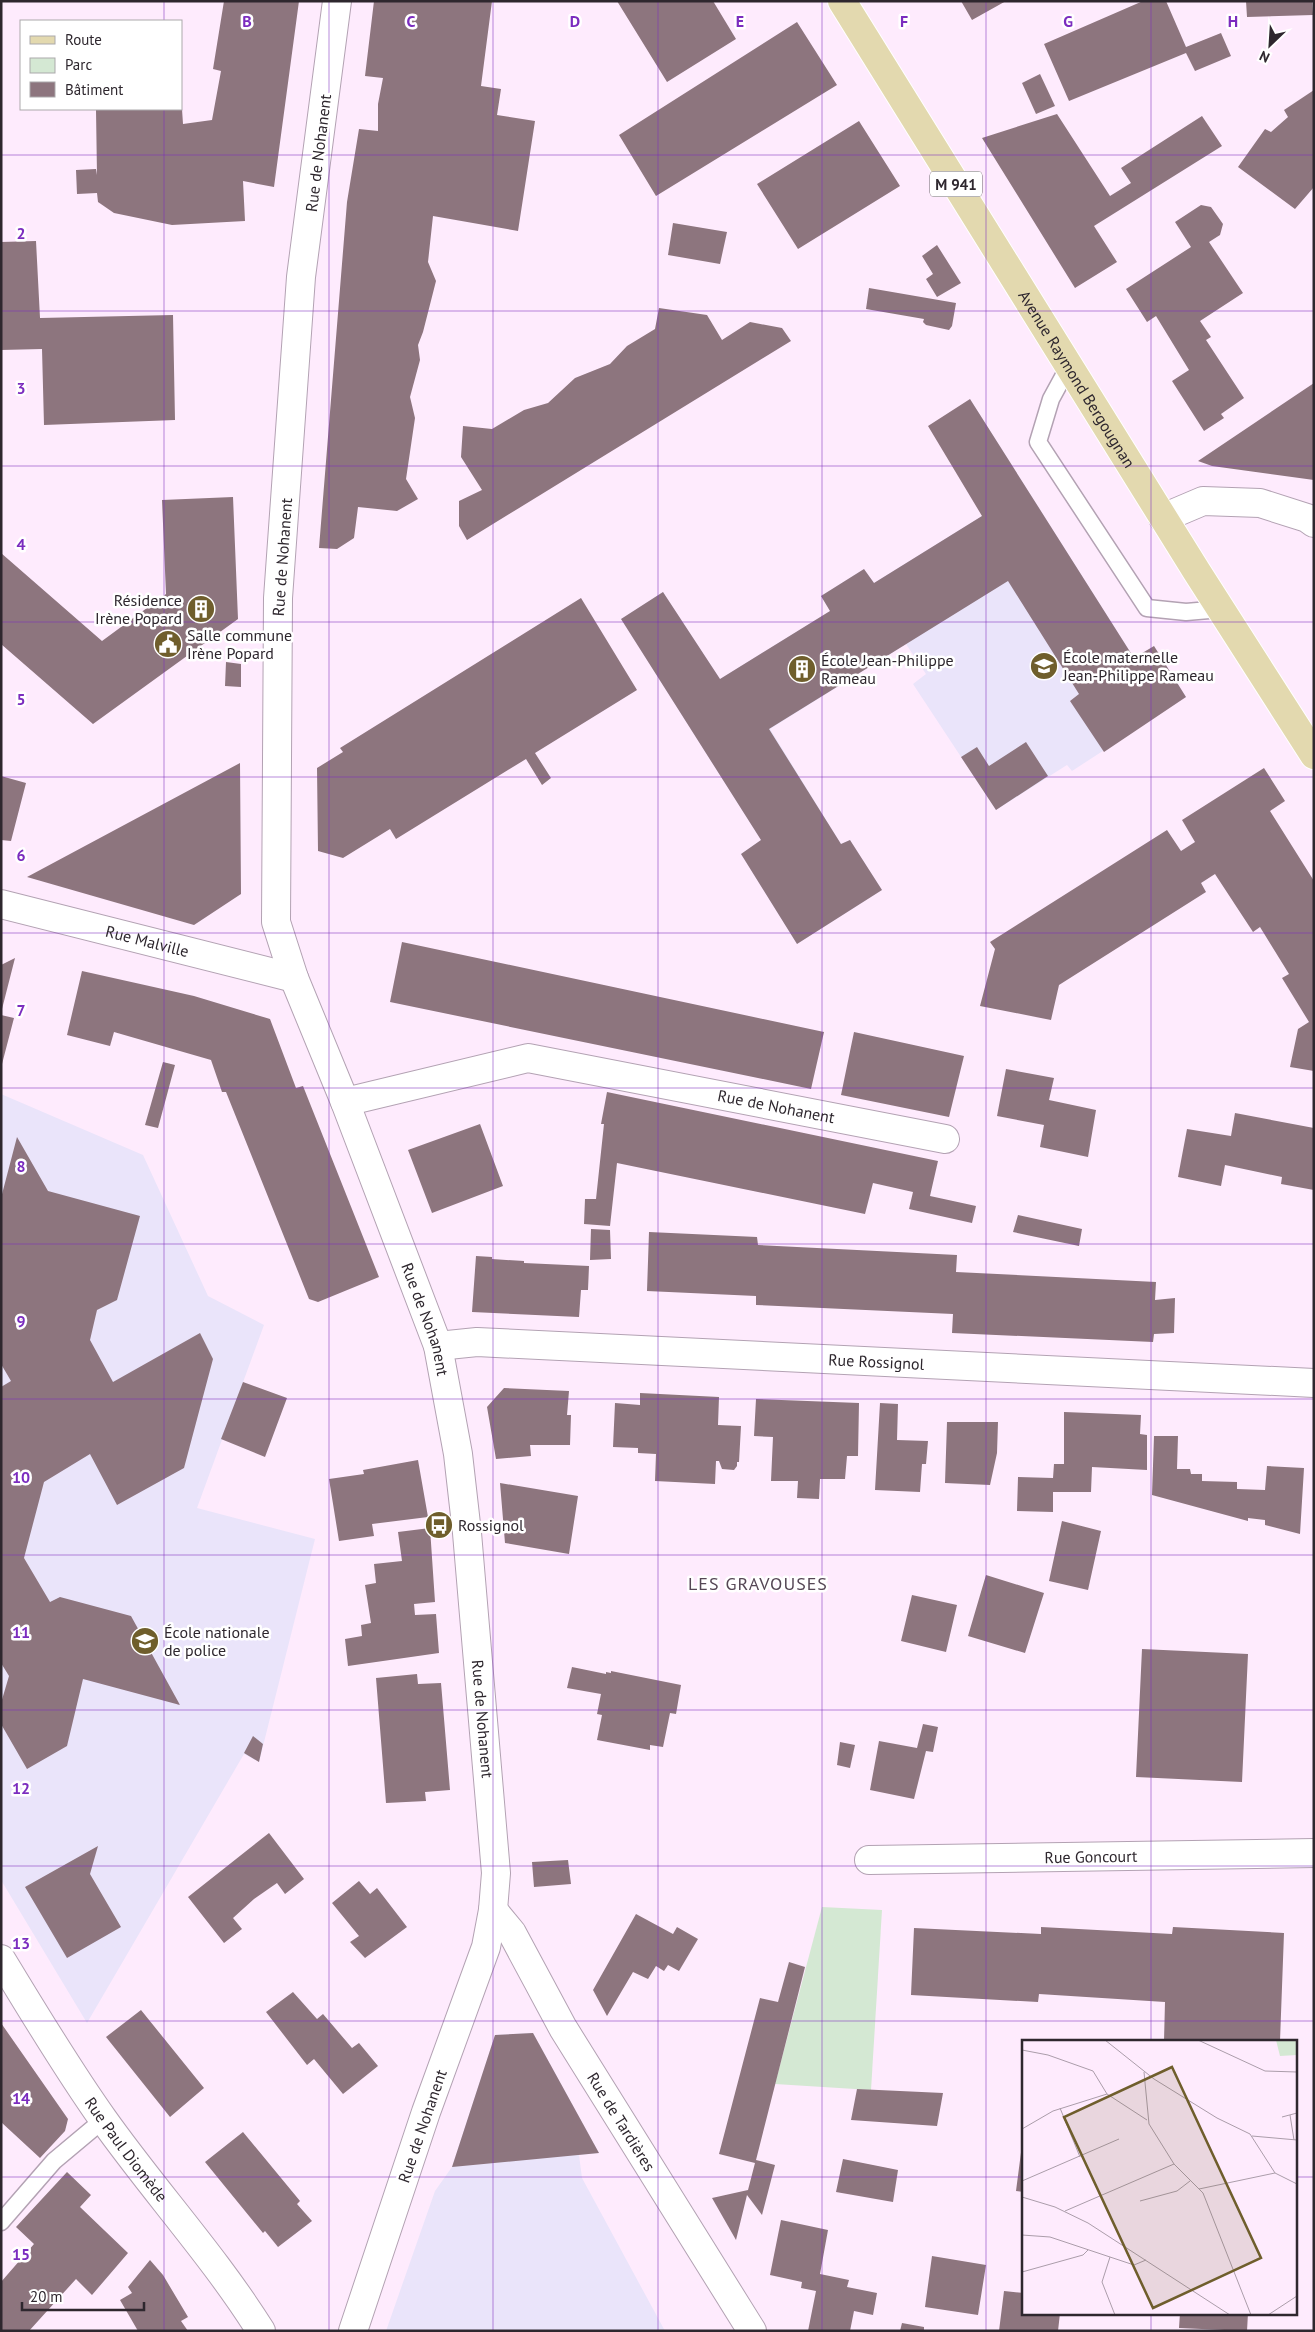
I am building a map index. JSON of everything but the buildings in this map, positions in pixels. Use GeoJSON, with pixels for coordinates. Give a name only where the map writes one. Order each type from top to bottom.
{"type":"FeatureCollection","features":[{"type":"Feature","properties":{"kind":"main road","name":"Avenue Raymond Bergougnan"},"geometry":{"type":"LineString","coordinates":[[842,1],[1163,518],[1314,755]]}},
{"type":"Feature","properties":{"kind":"street","name":"Rue de Nohanent"},"geometry":{"type":"LineString","coordinates":[[338,1],[301,277],[278,598],[276,922],[294,978],[345,1102],[438,1346],[458,1454],[467,1533],[496,1873],[493,1910],[486,1947],[426,2112],[352,2331]]}},
{"type":"Feature","properties":{"kind":"street"},"geometry":{"type":"LineString","coordinates":[[1163,518],[1203,501],[1260,503],[1307,518],[1314,523]]}},
{"type":"Feature","properties":{"kind":"street","name":"Rue Malville"},"geometry":{"type":"LineString","coordinates":[[1,904],[294,978]]}},
{"type":"Feature","properties":{"kind":"street","name":"Rue de Nohanent"},"geometry":{"type":"LineString","coordinates":[[345,1102],[528,1058],[945,1139]]}},
{"type":"Feature","properties":{"kind":"street","name":"Rue Rossignol"},"geometry":{"type":"LineString","coordinates":[[438,1346],[477,1342],[1314,1383]]}},
{"type":"Feature","properties":{"kind":"street","name":"Rue Goncourt"},"geometry":{"type":"LineString","coordinates":[[869,1860],[1314,1853]]}},
{"type":"Feature","properties":{"kind":"street","name":"Rue de Tardières"},"geometry":{"type":"LineString","coordinates":[[493,1910],[512,1932],[563,2028],[752,2331]]}},
{"type":"Feature","properties":{"kind":"street","name":"Rue Paul Diomède"},"geometry":{"type":"LineString","coordinates":[[1,1959],[61,2057],[103,2120],[237,2292],[261,2331]]}},
{"type":"Feature","properties":{"kind":"lane"},"geometry":{"type":"LineString","coordinates":[[1069,366],[1051,400],[1038,442],[1147,608],[1186,612],[1221,609]]}},
{"type":"Feature","properties":{"kind":"lane"},"geometry":{"type":"LineString","coordinates":[[1,2222],[54,2161],[103,2120]]}},
{"type":"Feature","properties":{"kind":"shaded area","name":"École maternelle Jean-Philippe Rameau"},"geometry":{"type":"Polygon","coordinates":[[[970,399],[1134,658],[1154,646],[1186,697],[1072,771],[1067,765],[996,810],[913,684],[926,674],[906,644],[770,729],[841,844],[850,840],[882,890],[797,944],[741,854],[761,840],[621,619],[663,592],[720,679],[830,611],[821,596],[864,569],[874,583],[982,516],[970,399]]]}},
{"type":"Feature","properties":{"kind":"shaded area","name":"École nationale de police"},"geometry":{"type":"Polygon","coordinates":[[[1,1094],[143,1155],[208,1296],[264,1325],[197,1508],[315,1539],[259,1762],[244,1754],[87,2023],[1,1880],[1,1094]]]}},
{"type":"Feature","properties":{"kind":"shaded area"},"geometry":{"type":"Polygon","coordinates":[[[533,2033],[599,2153],[579,2155],[582,2178],[665,2331],[386,2331],[435,2191],[452,2167],[495,2035],[533,2033]]]}},
{"type":"Feature","properties":{"kind":"green space"},"geometry":{"type":"Polygon","coordinates":[[[822,1907],[882,1910],[871,2090],[775,2084],[822,1907]]]}},
{"type":"Feature","properties":{"kind":"place","name":"Résidence Irène Popard"},"geometry":{"type":"Point","coordinates":[201,609]}},
{"type":"Feature","properties":{"kind":"place","name":"Salle commune Irène Popard"},"geometry":{"type":"Point","coordinates":[168,644]}},
{"type":"Feature","properties":{"kind":"place","name":"École maternelle Jean-Philippe Rameau"},"geometry":{"type":"Point","coordinates":[1044,666]}},
{"type":"Feature","properties":{"kind":"place","name":"École Jean-Philippe Rameau"},"geometry":{"type":"Point","coordinates":[802,669]}},
{"type":"Feature","properties":{"kind":"place","name":"Rossignol"},"geometry":{"type":"Point","coordinates":[439,1525]}},
{"type":"Feature","properties":{"kind":"place","name":"École nationale de police"},"geometry":{"type":"Point","coordinates":[145,1641]}},
{"type":"Feature","properties":{"kind":"district","name":"LES GRAVOUSES"},"geometry":{"type":"Point","coordinates":[758,1583]}}]}
